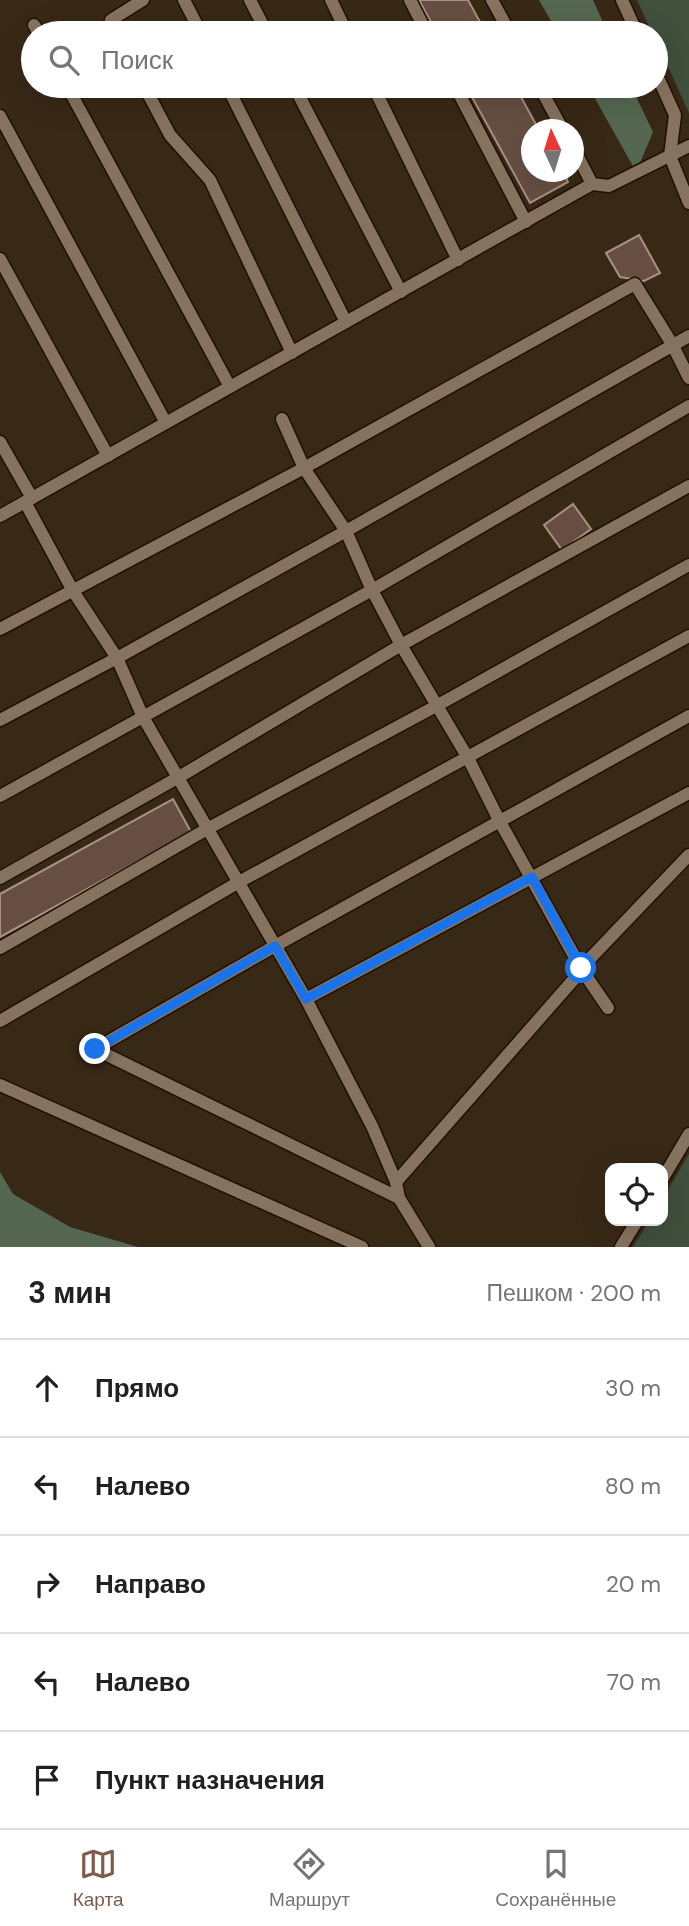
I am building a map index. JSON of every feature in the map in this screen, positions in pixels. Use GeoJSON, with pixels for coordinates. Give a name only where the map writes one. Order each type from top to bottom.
{"type":"FeatureCollection","features":[{"type":"Feature","properties":{"kind":"lane"},"geometry":{"type":"LineString","coordinates":[[111,21],[143,0]]}},
{"type":"Feature","properties":{"kind":"lane"},"geometry":{"type":"LineString","coordinates":[[184,0],[195,21]]}},
{"type":"Feature","properties":{"kind":"lane"},"geometry":{"type":"LineString","coordinates":[[250,0],[261,21]]}},
{"type":"Feature","properties":{"kind":"lane"},"geometry":{"type":"LineString","coordinates":[[331,0],[341,21]]}},
{"type":"Feature","properties":{"kind":"lane"},"geometry":{"type":"LineString","coordinates":[[410,0],[421,21]]}},
{"type":"Feature","properties":{"kind":"lane"},"geometry":{"type":"LineString","coordinates":[[492,0],[503,21]]}},
{"type":"Feature","properties":{"kind":"lane"},"geometry":{"type":"LineString","coordinates":[[622,0],[632,21]]}},
{"type":"Feature","properties":{"kind":"lane"},"geometry":{"type":"LineString","coordinates":[[73,98],[230,387]]}},
{"type":"Feature","properties":{"kind":"lane"},"geometry":{"type":"LineString","coordinates":[[150,98],[170,135],[209,180],[292,353]]}},
{"type":"Feature","properties":{"kind":"lane"},"geometry":{"type":"LineString","coordinates":[[233,98],[346,322]]}},
{"type":"Feature","properties":{"kind":"lane"},"geometry":{"type":"LineString","coordinates":[[300,98],[401,292]]}},
{"type":"Feature","properties":{"kind":"lane"},"geometry":{"type":"LineString","coordinates":[[379,98],[458,260]]}},
{"type":"Feature","properties":{"kind":"lane"},"geometry":{"type":"LineString","coordinates":[[461,98],[526,222]]}},
{"type":"Feature","properties":{"kind":"lane"},"geometry":{"type":"LineString","coordinates":[[546,98],[557,119]]}},
{"type":"Feature","properties":{"kind":"lane"},"geometry":{"type":"LineString","coordinates":[[667,98],[675,115],[670,156],[689,203]]}},
{"type":"Feature","properties":{"kind":"lane"},"geometry":{"type":"LineString","coordinates":[[0,116],[166,423]]}},
{"type":"Feature","properties":{"kind":"lane"},"geometry":{"type":"LineString","coordinates":[[0,516],[593,184],[609,186],[689,146]]}},
{"type":"Feature","properties":{"kind":"lane"},"geometry":{"type":"LineString","coordinates":[[584,168],[593,184]]}},
{"type":"Feature","properties":{"kind":"lane"},"geometry":{"type":"LineString","coordinates":[[0,259],[108,456]]}},
{"type":"Feature","properties":{"kind":"lane"},"geometry":{"type":"LineString","coordinates":[[0,629],[304,468],[635,284],[672,344],[689,378]]}},
{"type":"Feature","properties":{"kind":"lane"},"geometry":{"type":"LineString","coordinates":[[0,720],[346,531],[689,336]]}},
{"type":"Feature","properties":{"kind":"lane"},"geometry":{"type":"LineString","coordinates":[[0,796],[372,590],[689,406]]}},
{"type":"Feature","properties":{"kind":"lane"},"geometry":{"type":"LineString","coordinates":[[282,419],[304,468],[346,531],[372,590],[401,645],[468,758],[499,820],[582,969],[608,1008]]}},
{"type":"Feature","properties":{"kind":"lane"},"geometry":{"type":"LineString","coordinates":[[0,442],[73,591],[117,658],[143,717],[306,999],[372,1126],[396,1182],[399,1198],[429,1247]]}},
{"type":"Feature","properties":{"kind":"lane"},"geometry":{"type":"LineString","coordinates":[[0,878],[401,645],[689,486]]}},
{"type":"Feature","properties":{"kind":"lane"},"geometry":{"type":"LineString","coordinates":[[0,948],[206,829],[438,705],[689,565]]}},
{"type":"Feature","properties":{"kind":"lane"},"geometry":{"type":"LineString","coordinates":[[0,1021],[239,882],[689,636]]}},
{"type":"Feature","properties":{"kind":"lane"},"geometry":{"type":"LineString","coordinates":[[399,1198],[95,1049],[499,820],[689,716]]}},
{"type":"Feature","properties":{"kind":"lane"},"geometry":{"type":"LineString","coordinates":[[306,999],[689,793]]}},
{"type":"Feature","properties":{"kind":"lane"},"geometry":{"type":"LineString","coordinates":[[396,1182],[582,969],[689,855]]}},
{"type":"Feature","properties":{"kind":"lane"},"geometry":{"type":"LineString","coordinates":[[0,1085],[362,1247]]}},
{"type":"Feature","properties":{"kind":"lane"},"geometry":{"type":"LineString","coordinates":[[668,1170],[689,1134]]}},
{"type":"Feature","properties":{"kind":"lane"},"geometry":{"type":"LineString","coordinates":[[621,1247],[634,1226]]}},
{"type":"Feature","properties":{"kind":"green space"},"geometry":{"type":"Polygon","coordinates":[[[539,0],[593,0],[603,21],[551,21],[539,0]]]}},
{"type":"Feature","properties":{"kind":"green space"},"geometry":{"type":"Polygon","coordinates":[[[637,0],[689,0],[689,113],[668,67],[668,21],[647,21],[637,0]]]}},
{"type":"Feature","properties":{"kind":"green space"},"geometry":{"type":"Polygon","coordinates":[[[595,98],[637,98],[653,132],[640,163],[634,168],[595,98]]]}},
{"type":"Feature","properties":{"kind":"green space"},"geometry":{"type":"Polygon","coordinates":[[[689,1154],[689,1247],[633,1247],[646,1226],[668,1226],[668,1190],[689,1154]]]}},
{"type":"Feature","properties":{"kind":"green space"},"geometry":{"type":"Polygon","coordinates":[[[0,1172],[13,1194],[70,1227],[138,1247],[0,1247],[0,1172]]]}},
{"type":"Feature","properties":{"kind":"building"},"geometry":{"type":"Polygon","coordinates":[[[419,0],[468,0],[479,21],[430,21],[419,0]]]}},
{"type":"Feature","properties":{"kind":"building"},"geometry":{"type":"Polygon","coordinates":[[[473,98],[522,98],[533,119],[521,119],[521,182],[568,182],[530,203],[473,98]]]}},
{"type":"Feature","properties":{"kind":"building"},"geometry":{"type":"Polygon","coordinates":[[[639,235],[660,273],[644,281],[620,277],[606,253],[639,235]]]}},
{"type":"Feature","properties":{"kind":"building"},"geometry":{"type":"Polygon","coordinates":[[[573,504],[591,529],[562,550],[544,525],[573,504]]]}},
{"type":"Feature","properties":{"kind":"building"},"geometry":{"type":"Polygon","coordinates":[[[173,799],[191,832],[0,937],[0,894],[173,799]]]}},
{"type":"Feature","properties":{"kind":"route"},"geometry":{"type":"LineString","coordinates":[[95,1049],[275,946],[306,999],[532,877],[581,968]]}}]}
